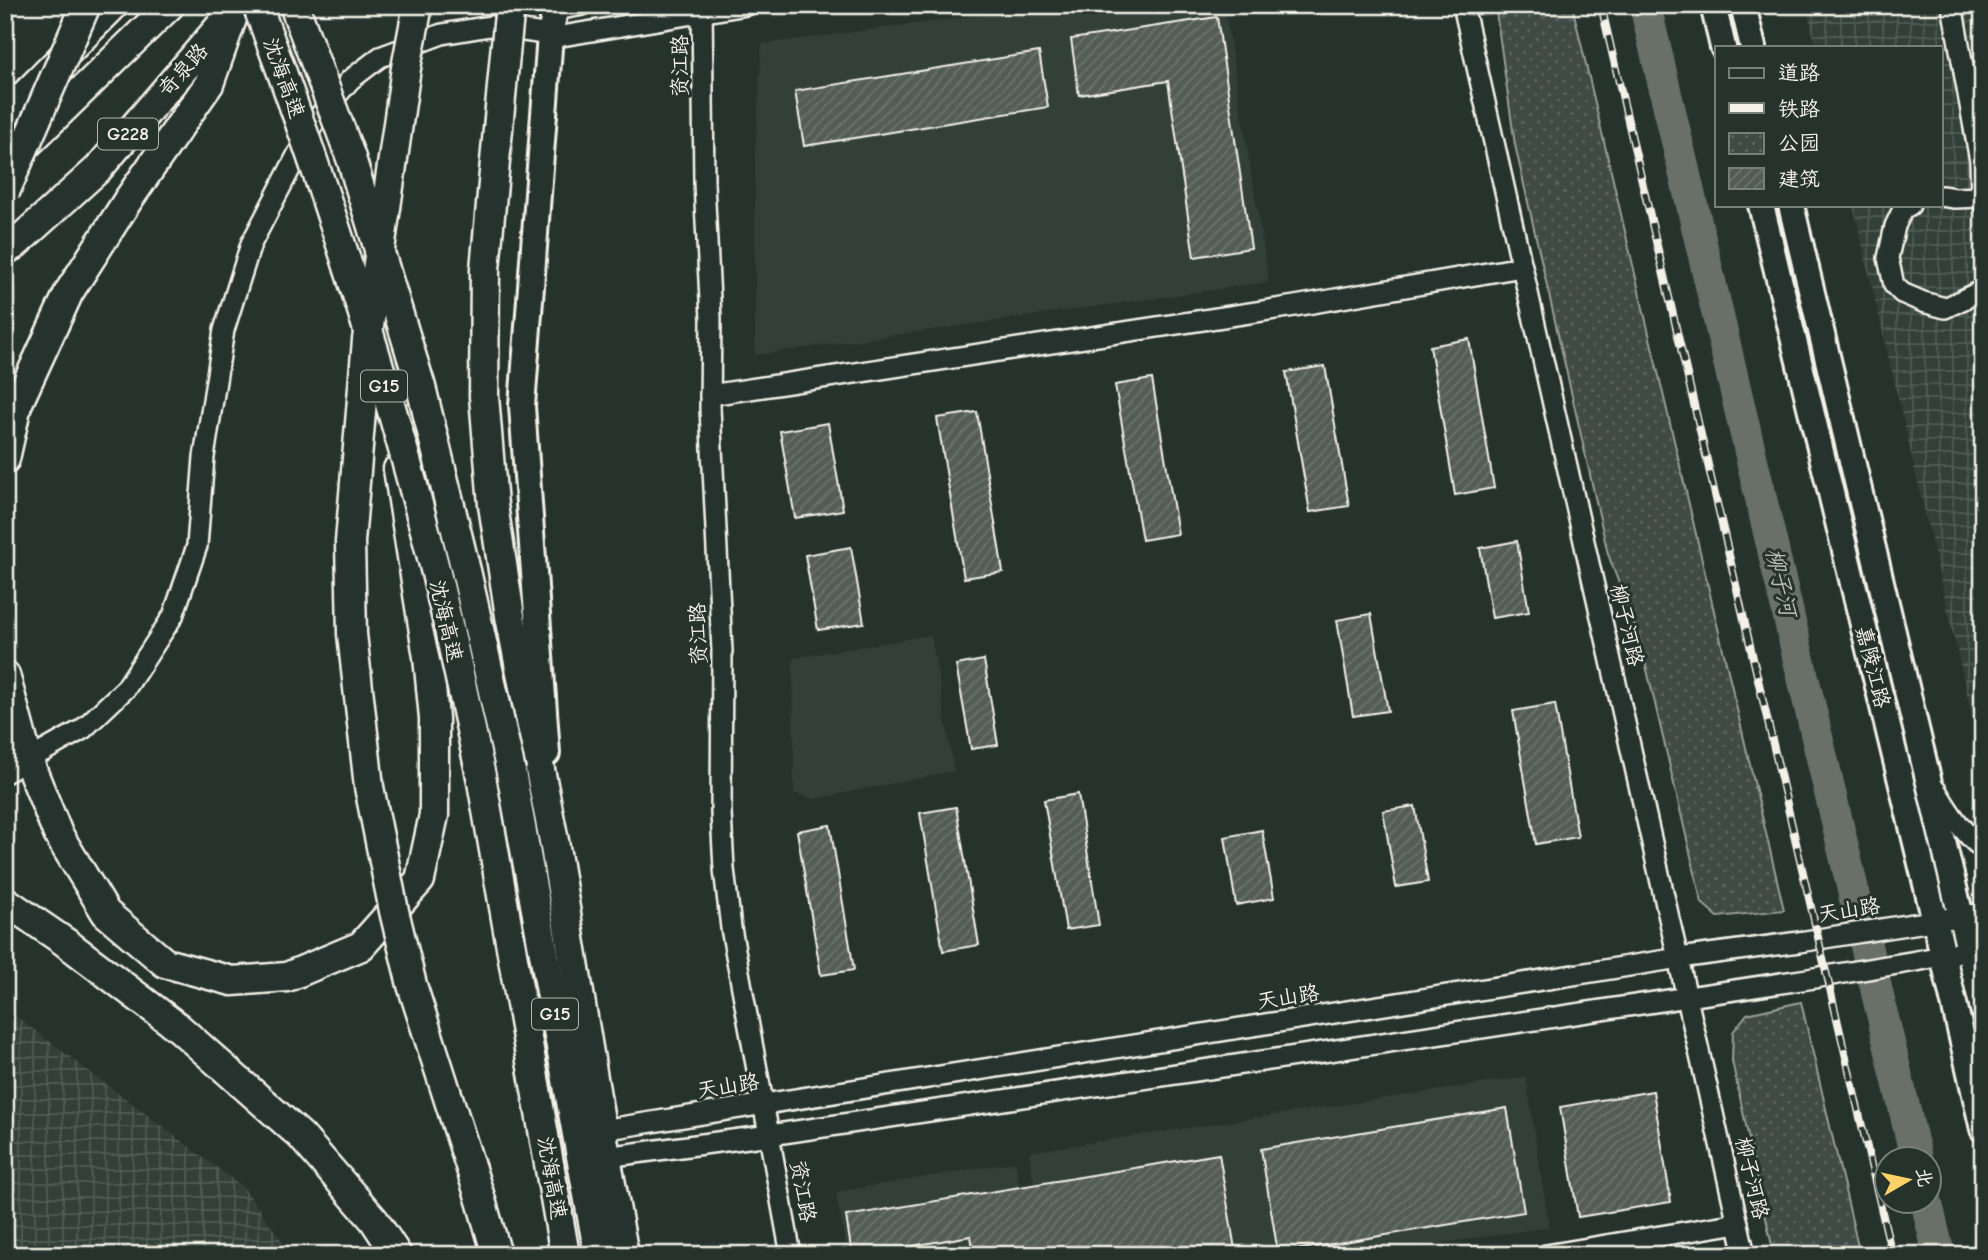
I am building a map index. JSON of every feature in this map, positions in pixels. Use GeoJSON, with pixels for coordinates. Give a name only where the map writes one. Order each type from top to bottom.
{"type":"FeatureCollection","features":[{"type":"Feature","properties":{"kind":"highway"},"geometry":{"type":"LineString","coordinates":[[5,192],[86,5]]}},
{"type":"Feature","properties":{"kind":"highway"},"geometry":{"type":"LineString","coordinates":[[5,115],[114,5]]}},
{"type":"Feature","properties":{"kind":"highway","name":"G228"},"geometry":{"type":"LineString","coordinates":[[5,165],[170,5]]}},
{"type":"Feature","properties":{"kind":"highway","name":"沈海高速"},"geometry":{"type":"LineString","coordinates":[[294,5],[351,159],[421,387],[467,575],[511,772],[599,1255]]}},
{"type":"Feature","properties":{"kind":"highway"},"geometry":{"type":"LineString","coordinates":[[418,5],[406,68],[367,340],[350,542],[352,634],[369,787],[394,911],[412,985],[497,1255]]}},
{"type":"Feature","properties":{"kind":"highway"},"geometry":{"type":"LineString","coordinates":[[510,5],[485,269],[484,396],[493,505],[510,616],[554,841],[624,1255]]}},
{"type":"Feature","properties":{"kind":"highway"},"geometry":{"type":"LineString","coordinates":[[5,459],[16,405],[69,292],[128,200],[209,85],[244,6]]}},
{"type":"Feature","properties":{"kind":"highway","name":"沈海高速"},"geometry":{"type":"LineString","coordinates":[[244,6],[290,94],[328,205],[386,394],[435,570],[481,776],[565,1255]]}},
{"type":"Feature","properties":{"kind":"highway","name":"奇泉路"},"geometry":{"type":"LineString","coordinates":[[5,250],[14,245],[98,169],[244,6]]}},
{"type":"Feature","properties":{"kind":"highway"},"geometry":{"type":"LineString","coordinates":[[5,675],[28,760],[58,834],[106,913],[165,963],[232,981],[287,977],[361,946],[421,880],[434,815],[434,718],[428,657],[386,394]]}},
{"type":"Feature","properties":{"kind":"highway"},"geometry":{"type":"LineString","coordinates":[[5,901],[65,942],[179,1028],[301,1136],[374,1220],[397,1255]]}},
{"type":"Feature","properties":{"kind":"main road"},"geometry":{"type":"LineString","coordinates":[[1713,5],[1723,46]]}},
{"type":"Feature","properties":{"kind":"main road"},"geometry":{"type":"LineString","coordinates":[[1743,5],[1753,46]]}},
{"type":"Feature","properties":{"kind":"main road"},"geometry":{"type":"LineString","coordinates":[[554,841],[522,406],[550,37],[556,8]]}},
{"type":"Feature","properties":{"kind":"main road","name":"嘉陵江路"},"geometry":{"type":"LineString","coordinates":[[1761,206],[1983,1129]]}},
{"type":"Feature","properties":{"kind":"main road","name":"嘉陵江路"},"geometry":{"type":"LineString","coordinates":[[1791,206],[1929,777],[1971,914],[1983,1009]]}},
{"type":"Feature","properties":{"kind":"street"},"geometry":{"type":"LineString","coordinates":[[556,8],[583,5]]}},
{"type":"Feature","properties":{"kind":"street"},"geometry":{"type":"LineString","coordinates":[[5,774],[83,729],[126,688],[173,616],[197,546],[204,457],[223,330],[251,244],[315,121],[350,80],[380,57],[442,34],[490,26],[550,37],[702,9],[747,5]]}},
{"type":"Feature","properties":{"kind":"street","name":"柳子河路"},"geometry":{"type":"LineString","coordinates":[[1463,5],[1745,1255]]}},
{"type":"Feature","properties":{"kind":"street"},"geometry":{"type":"LineString","coordinates":[[1942,196],[1982,200],[1980,161],[1952,5]]}},
{"type":"Feature","properties":{"kind":"street","name":"资江路"},"geometry":{"type":"LineString","coordinates":[[702,9],[704,183],[711,319],[710,395],[722,651],[723,869],[731,928],[792,1255]]}},
{"type":"Feature","properties":{"kind":"street"},"geometry":{"type":"LineString","coordinates":[[1908,206],[1903,209],[1890,245],[1888,258],[1894,285],[1902,293],[1945,307],[1983,290]]}},
{"type":"Feature","properties":{"kind":"street"},"geometry":{"type":"LineString","coordinates":[[710,395],[1295,306],[1522,267]]}},
{"type":"Feature","properties":{"kind":"street"},"geometry":{"type":"LineString","coordinates":[[1929,777],[1951,816],[1983,849]]}},
{"type":"Feature","properties":{"kind":"street","name":"天山路"},"geometry":{"type":"LineString","coordinates":[[604,1143],[764,1103],[1971,914]]}},
{"type":"Feature","properties":{"kind":"street"},"geometry":{"type":"LineString","coordinates":[[604,1143],[770,1135],[1808,979],[1976,949]]}},
{"type":"Feature","properties":{"kind":"street"},"geometry":{"type":"LineString","coordinates":[[1546,1255],[1738,1223]]}},
{"type":"Feature","properties":{"kind":"shaded area"},"geometry":{"type":"Polygon","coordinates":[[[1059,5],[1224,5],[1269,282],[755,355],[755,153],[762,44],[1059,5]]]}},
{"type":"Feature","properties":{"kind":"shaded area"},"geometry":{"type":"Polygon","coordinates":[[[1806,5],[1983,5],[1983,762],[1853,206],[1942,206],[1942,46],[1816,46],[1806,5]]]}},
{"type":"Feature","properties":{"kind":"shaded area"},"geometry":{"type":"Polygon","coordinates":[[[931,635],[954,771],[815,799],[794,793],[793,658],[931,635]]]}},
{"type":"Feature","properties":{"kind":"shaded area"},"geometry":{"type":"Polygon","coordinates":[[[5,1008],[244,1188],[292,1255],[5,1255],[5,1008]]]}},
{"type":"Feature","properties":{"kind":"shaded area"},"geometry":{"type":"Polygon","coordinates":[[[1526,1077],[1549,1227],[1364,1255],[1044,1255],[1029,1152],[1526,1077]]]}},
{"type":"Feature","properties":{"kind":"shaded area"},"geometry":{"type":"Polygon","coordinates":[[[1015,1162],[1031,1255],[847,1255],[836,1192],[1015,1162]]]}},
{"type":"Feature","properties":{"kind":"green space"},"geometry":{"type":"Polygon","coordinates":[[[1495,5],[1572,5],[1784,910],[1718,917],[1702,903],[1640,640],[1608,554],[1515,145],[1495,5]]]}},
{"type":"Feature","properties":{"kind":"green space"},"geometry":{"type":"Polygon","coordinates":[[[1801,1002],[1860,1255],[1774,1255],[1732,1061],[1733,1032],[1747,1014],[1801,1002]]]}},
{"type":"Feature","properties":{"kind":"building"},"geometry":{"type":"Polygon","coordinates":[[[1217,17],[1251,248],[1194,257],[1168,81],[1079,95],[1071,39],[1217,17]]]}},
{"type":"Feature","properties":{"kind":"building"},"geometry":{"type":"Polygon","coordinates":[[[1039,52],[1048,107],[804,146],[795,91],[1039,52]]]}},
{"type":"Feature","properties":{"kind":"building"},"geometry":{"type":"Polygon","coordinates":[[[1469,339],[1494,488],[1455,495],[1430,346],[1469,339]]]}},
{"type":"Feature","properties":{"kind":"building"},"geometry":{"type":"Polygon","coordinates":[[[1325,366],[1349,506],[1310,512],[1286,372],[1325,366]]]}},
{"type":"Feature","properties":{"kind":"building"},"geometry":{"type":"Polygon","coordinates":[[[1152,379],[1178,534],[1142,540],[1115,385],[1152,379]]]}},
{"type":"Feature","properties":{"kind":"building"},"geometry":{"type":"Polygon","coordinates":[[[977,412],[1003,572],[964,578],[937,418],[977,412]]]}},
{"type":"Feature","properties":{"kind":"building"},"geometry":{"type":"Polygon","coordinates":[[[828,423],[843,510],[795,518],[780,431],[828,423]]]}},
{"type":"Feature","properties":{"kind":"building"},"geometry":{"type":"Polygon","coordinates":[[[1517,541],[1529,612],[1492,618],[1480,548],[1517,541]]]}},
{"type":"Feature","properties":{"kind":"building"},"geometry":{"type":"Polygon","coordinates":[[[851,547],[864,623],[818,630],[805,555],[851,547]]]}},
{"type":"Feature","properties":{"kind":"building"},"geometry":{"type":"Polygon","coordinates":[[[1371,614],[1388,711],[1353,716],[1337,620],[1371,614]]]}},
{"type":"Feature","properties":{"kind":"building"},"geometry":{"type":"Polygon","coordinates":[[[984,660],[998,745],[971,749],[956,665],[984,660]]]}},
{"type":"Feature","properties":{"kind":"building"},"geometry":{"type":"Polygon","coordinates":[[[1555,704],[1578,837],[1536,844],[1513,711],[1555,704]]]}},
{"type":"Feature","properties":{"kind":"building"},"geometry":{"type":"Polygon","coordinates":[[[1078,794],[1099,925],[1066,930],[1044,800],[1078,794]]]}},
{"type":"Feature","properties":{"kind":"building"},"geometry":{"type":"Polygon","coordinates":[[[1415,806],[1428,882],[1396,887],[1383,811],[1415,806]]]}},
{"type":"Feature","properties":{"kind":"building"},"geometry":{"type":"Polygon","coordinates":[[[956,807],[979,945],[943,951],[920,813],[956,807]]]}},
{"type":"Feature","properties":{"kind":"building"},"geometry":{"type":"Polygon","coordinates":[[[830,825],[854,970],[821,975],[797,831],[830,825]]]}},
{"type":"Feature","properties":{"kind":"building"},"geometry":{"type":"Polygon","coordinates":[[[1262,830],[1274,898],[1236,905],[1225,837],[1262,830]]]}},
{"type":"Feature","properties":{"kind":"building"},"geometry":{"type":"Polygon","coordinates":[[[1653,1091],[1671,1202],[1578,1217],[1560,1107],[1653,1091]]]}},
{"type":"Feature","properties":{"kind":"building"},"geometry":{"type":"Polygon","coordinates":[[[1507,1108],[1524,1212],[1278,1253],[1261,1149],[1507,1108]]]}},
{"type":"Feature","properties":{"kind":"building"},"geometry":{"type":"Polygon","coordinates":[[[1219,1154],[1236,1255],[974,1255],[971,1236],[888,1250],[888,1255],[852,1255],[846,1216],[1219,1154]]]}},
{"type":"Feature","properties":{"kind":"waterway","name":"柳子河"},"geometry":{"type":"LineString","coordinates":[[1645,5],[1913,1144]]}},
{"type":"Feature","properties":{"kind":"waterway","name":"柳子河"},"geometry":{"type":"LineString","coordinates":[[1929,1214],[1939,1255]]}},
{"type":"Feature","properties":{"kind":"railway"},"geometry":{"type":"LineString","coordinates":[[1601,5],[1892,1255]]}}]}
